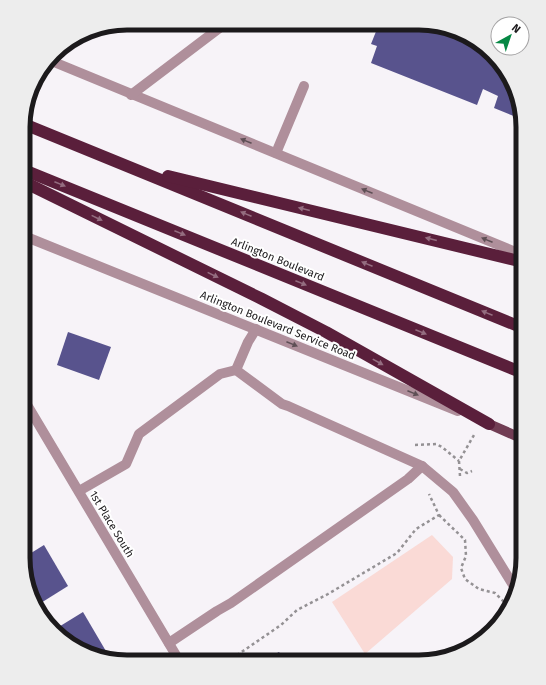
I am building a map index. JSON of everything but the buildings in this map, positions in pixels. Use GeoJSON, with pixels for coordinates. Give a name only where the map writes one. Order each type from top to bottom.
{"type":"FeatureCollection","features":[{"type":"Feature","properties":{"kind":"highway"},"geometry":{"type":"LineString","coordinates":[[30,126],[516,325]]}},
{"type":"Feature","properties":{"kind":"highway"},"geometry":{"type":"LineString","coordinates":[[129,166],[516,260]]}},
{"type":"Feature","properties":{"kind":"highway","name":"Arlington Boulevard"},"geometry":{"type":"LineString","coordinates":[[30,172],[516,370]]}},
{"type":"Feature","properties":{"kind":"highway"},"geometry":{"type":"LineString","coordinates":[[30,185],[326,332],[489,424]]}},
{"type":"Feature","properties":{"kind":"main road","name":"Arlington Boulevard Service Road"},"geometry":{"type":"LineString","coordinates":[[489,424],[516,436]]}},
{"type":"Feature","properties":{"kind":"street"},"geometry":{"type":"LineString","coordinates":[[131,95],[217,30]]}},
{"type":"Feature","properties":{"kind":"street"},"geometry":{"type":"LineString","coordinates":[[55,62],[516,252]]}},
{"type":"Feature","properties":{"kind":"street"},"geometry":{"type":"LineString","coordinates":[[276,153],[304,86]]}},
{"type":"Feature","properties":{"kind":"street","name":"Arlington Boulevard Service Road"},"geometry":{"type":"LineString","coordinates":[[30,238],[489,424]]}},
{"type":"Feature","properties":{"kind":"street"},"geometry":{"type":"LineString","coordinates":[[236,370],[248,342],[256,329]]}},
{"type":"Feature","properties":{"kind":"street"},"geometry":{"type":"LineString","coordinates":[[236,370],[282,404],[422,466],[453,492],[473,520],[512,584]]}},
{"type":"Feature","properties":{"kind":"street"},"geometry":{"type":"LineString","coordinates":[[79,491],[126,464],[139,434],[220,374],[236,370]]}},
{"type":"Feature","properties":{"kind":"street","name":"1st Place South"},"geometry":{"type":"LineString","coordinates":[[30,410],[176,655]]}},
{"type":"Feature","properties":{"kind":"street"},"geometry":{"type":"LineString","coordinates":[[170,643],[217,611],[238,599],[408,478],[422,466]]}},
{"type":"Feature","properties":{"kind":"path"},"geometry":{"type":"LineString","coordinates":[[414,445],[436,444],[459,461]]}},
{"type":"Feature","properties":{"kind":"path"},"geometry":{"type":"LineString","coordinates":[[459,468],[467,473],[472,471]]}},
{"type":"Feature","properties":{"kind":"path"},"geometry":{"type":"LineString","coordinates":[[428,493],[439,515],[464,540],[466,556],[461,568],[465,579],[479,589],[495,593],[504,602],[504,605]]}},
{"type":"Feature","properties":{"kind":"path"},"geometry":{"type":"LineString","coordinates":[[237,655],[281,625],[297,610],[328,594],[397,553],[416,529],[439,515]]}},
{"type":"Feature","properties":{"kind":"shaded area"},"geometry":{"type":"Polygon","coordinates":[[[432,535],[453,557],[452,579],[365,654],[332,602],[432,535]]]}}]}
